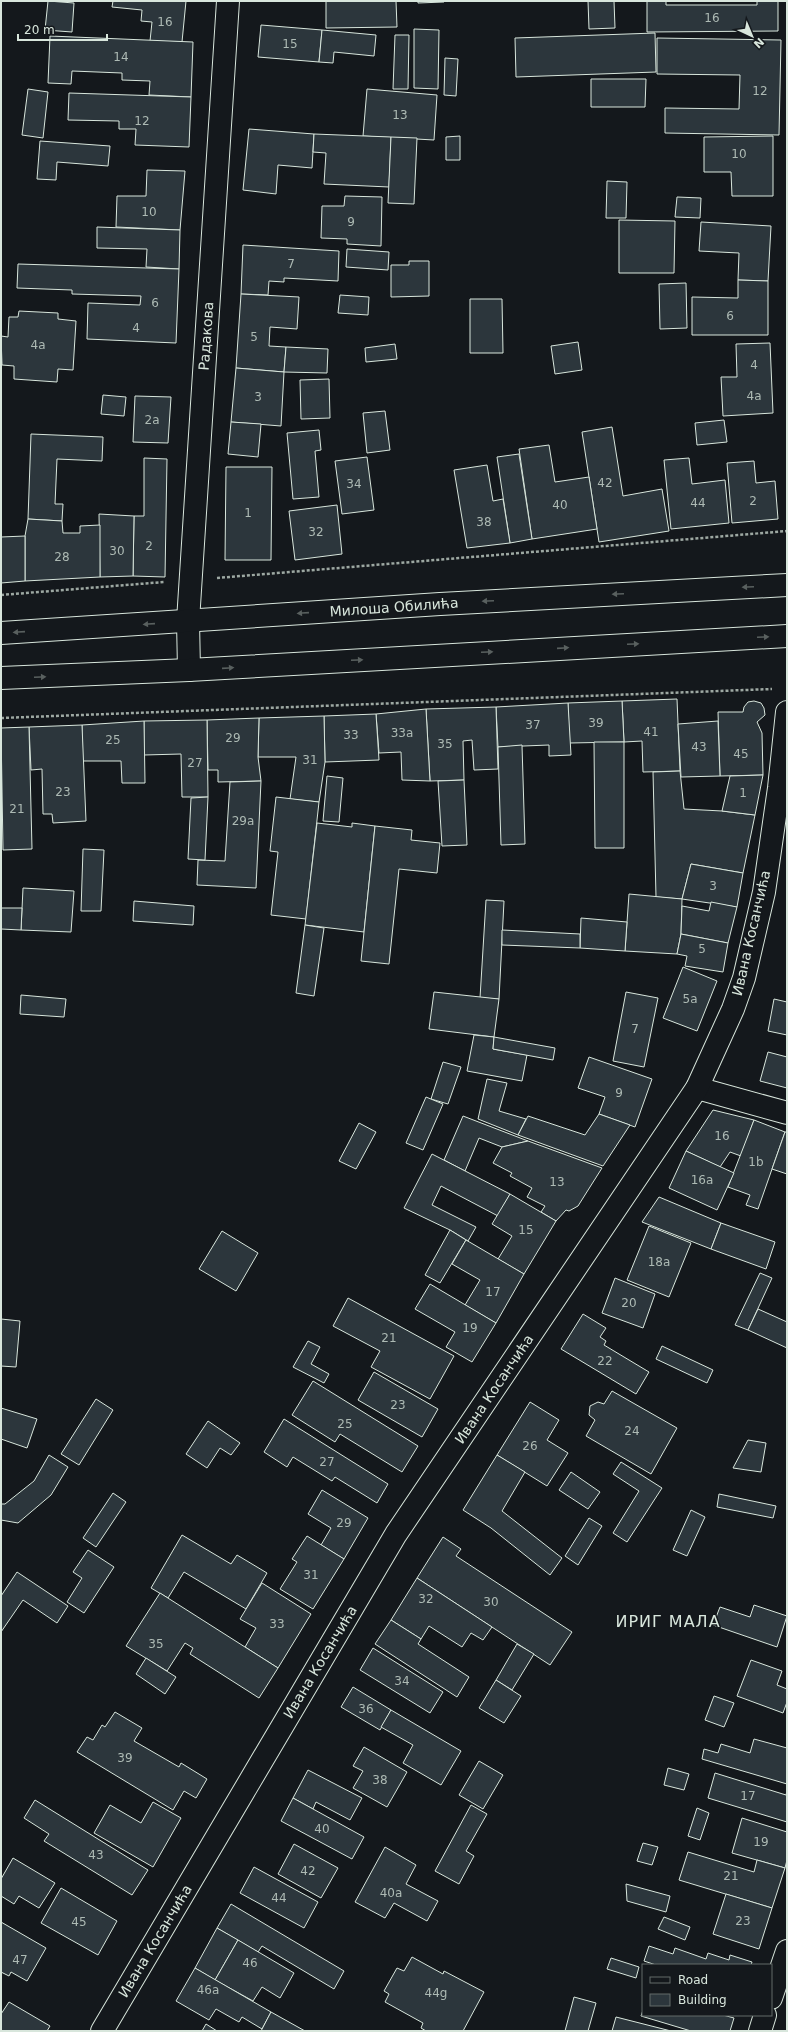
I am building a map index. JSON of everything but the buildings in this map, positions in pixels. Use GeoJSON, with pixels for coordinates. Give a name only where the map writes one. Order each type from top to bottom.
{"type":"FeatureCollection","features":[{"type":"Feature","properties":{"kind":"street","name":"Радакова"},"geometry":{"type":"LineString","coordinates":[[189,670],[188,621],[190,580],[228,1]]}},
{"type":"Feature","properties":{"kind":"street","name":"Милоша Обилића"},"geometry":{"type":"LineString","coordinates":[[1,633],[440,604],[787,585]]}},
{"type":"Feature","properties":{"kind":"street"},"geometry":{"type":"LineString","coordinates":[[1,678],[189,670],[787,636]]}},
{"type":"Feature","properties":{"kind":"street","name":"Ивана Косанчића"},"geometry":{"type":"LineString","coordinates":[[102,2031],[396,1534],[697,1088],[733,1009],[744,978],[764,892],[779,788],[787,712]]}},
{"type":"Feature","properties":{"kind":"street"},"geometry":{"type":"LineString","coordinates":[[697,1088],[787,1114]]}},
{"type":"Feature","properties":{"kind":"street"},"geometry":{"type":"LineString","coordinates":[[772,1995],[787,1951]]}},
{"type":"Feature","properties":{"kind":"street"},"geometry":{"type":"LineString","coordinates":[[760,2031],[765,2016]]}},
{"type":"Feature","properties":{"kind":"path"},"geometry":{"type":"LineString","coordinates":[[1,595],[787,531]]}},
{"type":"Feature","properties":{"kind":"path"},"geometry":{"type":"LineString","coordinates":[[1,718],[779,689]]}},
{"type":"Feature","properties":{"kind":"district","name":"ИРИГ МАЛА"},"geometry":{"type":"Point","coordinates":[668,1621]}}]}
